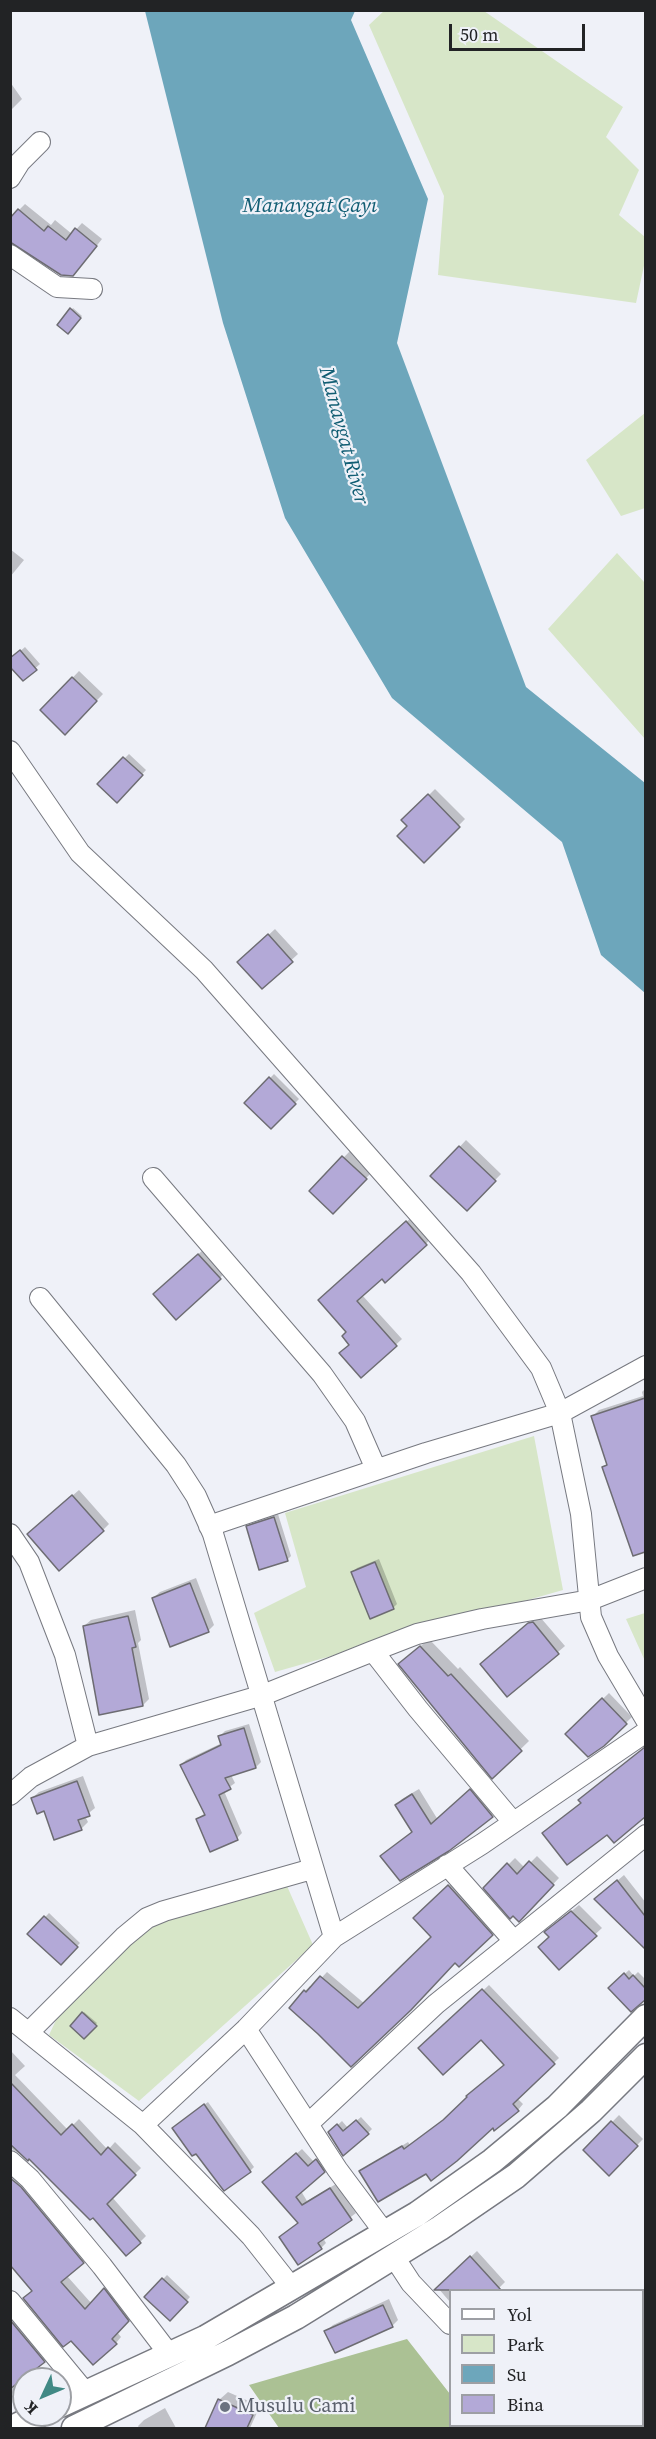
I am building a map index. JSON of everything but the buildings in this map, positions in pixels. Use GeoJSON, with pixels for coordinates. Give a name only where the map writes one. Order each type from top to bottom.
{"type":"FeatureCollection","features":[{"type":"Feature","properties":{"kind":"street"},"geometry":{"type":"LineString","coordinates":[[10,178],[20,162],[40,142]]}},
{"type":"Feature","properties":{"kind":"street"},"geometry":{"type":"LineString","coordinates":[[10,255],[57,287],[92,289]]}},
{"type":"Feature","properties":{"kind":"street"},"geometry":{"type":"LineString","coordinates":[[10,750],[80,853],[204,970],[471,1273],[541,1368],[560,1413],[580,1514],[591,1617],[608,1656],[645,1720]]}},
{"type":"Feature","properties":{"kind":"street"},"geometry":{"type":"LineString","coordinates":[[153,1178],[322,1374],[355,1421],[376,1470]]}},
{"type":"Feature","properties":{"kind":"street"},"geometry":{"type":"LineString","coordinates":[[40,1298],[176,1464],[196,1496],[209,1526],[263,1695],[312,1869],[334,1937]]}},
{"type":"Feature","properties":{"kind":"street"},"geometry":{"type":"LineString","coordinates":[[209,1526],[376,1470],[560,1413],[645,1366]]}},
{"type":"Feature","properties":{"kind":"street"},"geometry":{"type":"LineString","coordinates":[[10,1534],[29,1562],[65,1655],[88,1746]]}},
{"type":"Feature","properties":{"kind":"street"},"geometry":{"type":"LineString","coordinates":[[10,1795],[31,1777],[88,1746],[263,1695],[417,1634],[482,1618],[590,1600],[645,1578]]}},
{"type":"Feature","properties":{"kind":"street"},"geometry":{"type":"LineString","coordinates":[[373,1651],[418,1709],[513,1822]]}},
{"type":"Feature","properties":{"kind":"street"},"geometry":{"type":"LineString","coordinates":[[144,2125],[246,2029],[334,1937],[513,1822],[645,1732]]}},
{"type":"Feature","properties":{"kind":"street"},"geometry":{"type":"LineString","coordinates":[[308,2124],[436,2004],[645,1835]]}},
{"type":"Feature","properties":{"kind":"street"},"geometry":{"type":"LineString","coordinates":[[447,1865],[514,1941]]}},
{"type":"Feature","properties":{"kind":"street"},"geometry":{"type":"LineString","coordinates":[[29,2032],[124,1937],[147,1918],[164,1911],[312,1869]]}},
{"type":"Feature","properties":{"kind":"street"},"geometry":{"type":"LineString","coordinates":[[72,2399],[205,2338],[417,2214],[492,2161],[557,2107],[645,2017]]}},
{"type":"Feature","properties":{"kind":"street"},"geometry":{"type":"LineString","coordinates":[[10,2018],[144,2125],[251,2236],[292,2289]]}},
{"type":"Feature","properties":{"kind":"street"},"geometry":{"type":"LineString","coordinates":[[246,2029],[338,2169],[384,2232]]}},
{"type":"Feature","properties":{"kind":"street"},"geometry":{"type":"LineString","coordinates":[[74,2428],[296,2317],[394,2257],[516,2176],[591,2111],[645,2056]]}},
{"type":"Feature","properties":{"kind":"street"},"geometry":{"type":"LineString","coordinates":[[10,2161],[30,2179],[102,2266],[169,2354]]}},
{"type":"Feature","properties":{"kind":"street"},"geometry":{"type":"LineString","coordinates":[[394,2257],[411,2283],[449,2323]]}},
{"type":"Feature","properties":{"kind":"street"},"geometry":{"type":"LineString","coordinates":[[10,2301],[85,2392]]}},
{"type":"Feature","properties":{"kind":"green space"},"geometry":{"type":"Polygon","coordinates":[[[385,10],[484,11],[623,107],[606,137],[639,170],[619,215],[645,237],[645,261],[636,303],[438,275],[444,196],[369,25],[385,10]]]}},
{"type":"Feature","properties":{"kind":"green space"},"geometry":{"type":"Polygon","coordinates":[[[645,413],[645,508],[621,516],[586,460],[645,413]]]}},
{"type":"Feature","properties":{"kind":"green space"},"geometry":{"type":"Polygon","coordinates":[[[617,553],[645,583],[645,739],[548,629],[617,553]]]}},
{"type":"Feature","properties":{"kind":"green space"},"geometry":{"type":"Polygon","coordinates":[[[534,1436],[563,1590],[275,1672],[254,1613],[306,1587],[285,1513],[534,1436]]]}},
{"type":"Feature","properties":{"kind":"green space"},"geometry":{"type":"Polygon","coordinates":[[[646,1613],[645,1661],[626,1619],[646,1613]]]}},
{"type":"Feature","properties":{"kind":"green space"},"geometry":{"type":"Polygon","coordinates":[[[287,1886],[313,1945],[139,2101],[49,2035],[57,2018],[152,1923],[287,1886]]]}},
{"type":"Feature","properties":{"kind":"green space"},"geometry":{"type":"Polygon","coordinates":[[[407,2339],[449,2393],[449,2427],[477,2428],[279,2428],[249,2385],[407,2339]]]}},
{"type":"Feature","properties":{"kind":"water","name":"Manavgat Çayı"},"geometry":{"type":"Polygon","coordinates":[[[145,11],[355,11],[351,20],[428,199],[397,343],[526,687],[645,783],[645,993],[601,955],[562,842],[392,698],[285,518],[223,323],[145,11]]]}},
{"type":"Feature","properties":{"kind":"place","name":"Musulu Cami"},"geometry":{"type":"Point","coordinates":[225,2407]}},
{"type":"Feature","properties":{"kind":"water label","name":"Manavgat River"},"geometry":{"type":"Point","coordinates":[343,436]}}]}
